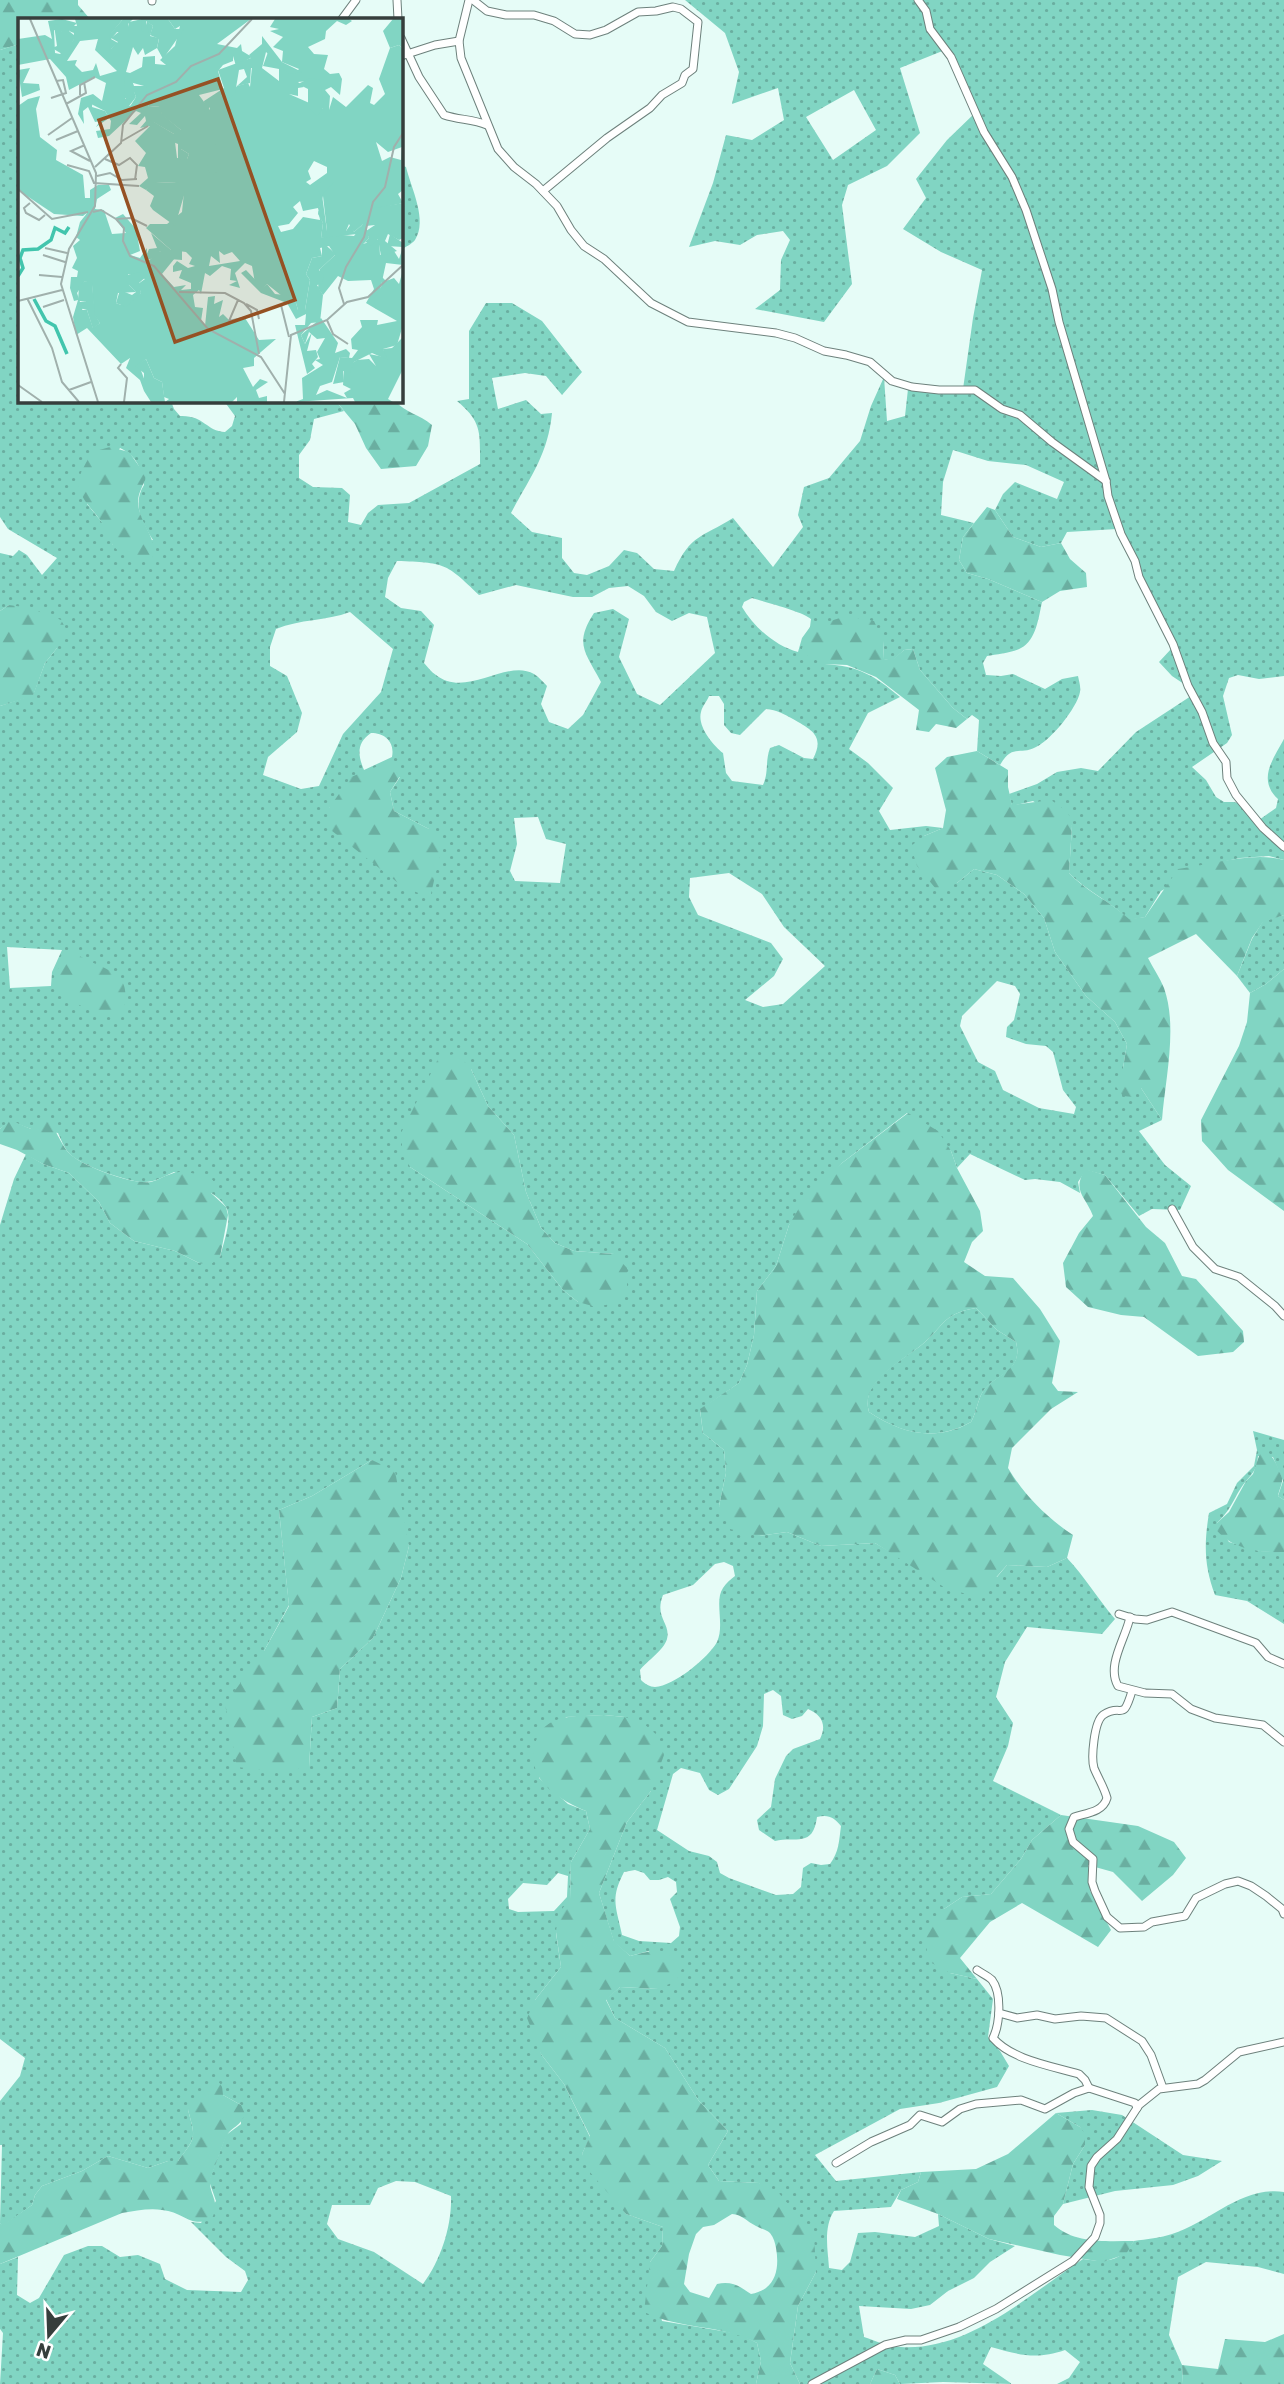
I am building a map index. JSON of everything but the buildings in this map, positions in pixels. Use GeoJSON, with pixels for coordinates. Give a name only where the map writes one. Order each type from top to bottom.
{"type":"FeatureCollection","features":[{"type":"Feature","properties":{"kind":"street"},"geometry":{"type":"LineString","coordinates":[[343,18],[356,0]]}},
{"type":"Feature","properties":{"kind":"street"},"geometry":{"type":"LineString","coordinates":[[397,0],[398,18]]}},
{"type":"Feature","properties":{"kind":"street"},"geometry":{"type":"LineString","coordinates":[[543,191],[607,138],[650,108],[662,95],[682,83],[685,75],[693,69],[698,22],[681,9],[673,7],[638,12],[606,30],[590,35],[575,34],[554,21],[534,15],[506,15],[486,11],[471,0],[459,41],[461,58],[498,149],[557,206],[584,246],[604,259],[645,298],[688,322],[776,333],[795,338],[824,351],[870,362],[892,381],[912,387],[975,390],[1002,409],[1020,415],[1106,481]]}},
{"type":"Feature","properties":{"kind":"street"},"geometry":{"type":"LineString","coordinates":[[918,0],[926,11],[930,29],[951,57],[984,132],[1012,177],[1026,210],[1052,289],[1108,496],[1139,577],[1173,644],[1213,743],[1226,762],[1227,778],[1236,795],[1263,828],[1284,847]]}},
{"type":"Feature","properties":{"kind":"street"},"geometry":{"type":"LineString","coordinates":[[459,41],[435,45],[405,55],[444,115],[487,125]]}},
{"type":"Feature","properties":{"kind":"street"},"geometry":{"type":"LineString","coordinates":[[1172,1209],[1193,1247],[1215,1269],[1239,1277],[1284,1316]]}},
{"type":"Feature","properties":{"kind":"street"},"geometry":{"type":"LineString","coordinates":[[1119,1614],[1147,1620],[1172,1612],[1256,1643],[1269,1657],[1284,1664]]}},
{"type":"Feature","properties":{"kind":"street"},"geometry":{"type":"LineString","coordinates":[[1130,1618],[1119,1645],[1114,1678],[1118,1686],[1145,1693],[1172,1694],[1191,1709],[1215,1718],[1263,1725],[1284,1741]]}},
{"type":"Feature","properties":{"kind":"street"},"geometry":{"type":"LineString","coordinates":[[1132,1690],[1128,1707],[1124,1711],[1105,1714],[1099,1718],[1096,1727],[1093,1764],[1107,1798],[1105,1805],[1100,1810],[1074,1817],[1069,1829],[1073,1842],[1093,1859],[1092,1882],[1107,1917],[1120,1928],[1132,1928],[1185,1916],[1196,1899],[1238,1881],[1266,1896],[1282,1909],[1284,1914]]}},
{"type":"Feature","properties":{"kind":"street"},"geometry":{"type":"LineString","coordinates":[[977,1970],[992,1981],[999,2013],[998,2027],[993,2038],[1024,2057],[1079,2074],[1089,2088]]}},
{"type":"Feature","properties":{"kind":"street"},"geometry":{"type":"LineString","coordinates":[[999,2013],[1017,2018],[1037,2015],[1055,2020],[1081,2016],[1106,2018],[1142,2041],[1151,2055],[1163,2088]]}},
{"type":"Feature","properties":{"kind":"street"},"geometry":{"type":"LineString","coordinates":[[812,2384],[884,2345],[922,2340],[959,2327],[996,2309],[1073,2261],[1095,2237],[1100,2223],[1089,2187],[1091,2166],[1117,2139],[1137,2108],[1151,2094],[1163,2088],[1198,2084],[1239,2052],[1284,2042]]}},
{"type":"Feature","properties":{"kind":"street"},"geometry":{"type":"LineString","coordinates":[[836,2163],[871,2142],[910,2125],[920,2115],[942,2122],[960,2109],[976,2104],[1021,2099],[1045,2109],[1089,2088],[1135,2103],[1137,2108]]}},
{"type":"Feature","properties":{"kind":"green space"},"geometry":{"type":"Polygon","coordinates":[[[0,0],[78,0],[78,5],[89,18],[18,18],[18,44],[0,50],[0,0]]]}},
{"type":"Feature","properties":{"kind":"green space"},"geometry":{"type":"Polygon","coordinates":[[[685,0],[1284,0],[1284,676],[1259,679],[1238,675],[1229,678],[1223,696],[1232,735],[1227,743],[1192,767],[1206,780],[1216,797],[1224,802],[1244,805],[1259,820],[1276,808],[1278,799],[1272,792],[1268,777],[1269,769],[1284,739],[1284,860],[1269,856],[1212,864],[1161,891],[1145,917],[1129,920],[1069,873],[1072,826],[1033,801],[1012,806],[1009,794],[1037,784],[1057,772],[1081,768],[1098,771],[1136,732],[1191,696],[1190,688],[1172,676],[1159,662],[1172,648],[1117,529],[1067,532],[1061,543],[1041,547],[1013,537],[995,510],[1003,494],[1015,482],[1057,499],[1064,482],[1026,465],[988,461],[953,450],[943,482],[941,515],[974,523],[963,537],[959,560],[967,573],[1042,602],[1036,628],[1030,640],[1017,650],[987,656],[983,663],[986,675],[1013,674],[1045,689],[1062,679],[1078,676],[1078,699],[1069,715],[1049,738],[1030,749],[1009,754],[1000,765],[977,751],[979,720],[972,715],[967,719],[953,708],[920,670],[913,649],[904,650],[892,661],[884,659],[883,641],[825,664],[866,673],[900,697],[868,713],[849,749],[868,763],[893,788],[879,811],[890,830],[926,826],[943,828],[924,836],[957,883],[974,869],[997,875],[1024,894],[1044,918],[1055,952],[1086,996],[1115,1022],[1127,1044],[1123,1068],[1141,1088],[1162,1120],[1139,1131],[1165,1165],[1191,1186],[1180,1210],[1152,1209],[1139,1216],[1105,1175],[1086,1170],[1078,1182],[1080,1193],[1060,1182],[1025,1180],[970,1154],[957,1168],[951,1151],[907,1113],[842,1163],[789,1225],[776,1266],[757,1291],[754,1335],[747,1365],[739,1383],[700,1410],[703,1433],[724,1450],[726,1473],[719,1506],[759,1536],[787,1532],[821,1546],[875,1543],[911,1564],[997,1577],[1007,1565],[1047,1567],[1067,1558],[1115,1619],[1102,1634],[1027,1627],[1005,1662],[996,1697],[1013,1723],[1008,1746],[993,1781],[1061,1815],[1032,1840],[1021,1859],[991,1894],[962,1897],[944,1909],[950,1973],[977,1979],[993,1999],[988,2037],[1009,2066],[997,2087],[939,2103],[900,2109],[815,2155],[836,2181],[921,2172],[918,2182],[901,2190],[891,2207],[834,2211],[827,2232],[829,2268],[842,2270],[850,2262],[858,2233],[875,2232],[915,2237],[939,2226],[938,2214],[989,2239],[1015,2246],[990,2262],[974,2278],[948,2291],[930,2305],[911,2309],[859,2306],[864,2337],[901,2347],[926,2346],[951,2340],[998,2318],[1083,2259],[1106,2261],[1118,2257],[1134,2241],[1186,2229],[1254,2194],[1284,2192],[1284,2274],[1258,2267],[1206,2262],[1178,2277],[1169,2335],[1182,2365],[1183,2384],[1057,2384],[1069,2378],[1080,2362],[1065,2350],[1045,2355],[1028,2355],[991,2347],[983,2364],[1012,2384],[900,2384],[895,2375],[877,2369],[870,2384],[800,2384],[790,2363],[798,2306],[816,2272],[759,2183],[719,2181],[708,2165],[728,2131],[699,2101],[665,2048],[615,2018],[606,1999],[620,1987],[658,1989],[649,1951],[630,1956],[614,1942],[599,1893],[627,1822],[651,1791],[625,1717],[566,1717],[539,1778],[568,1804],[586,1811],[590,1829],[571,1862],[570,1899],[556,1933],[561,1967],[535,2000],[541,2054],[564,2084],[590,2137],[582,2154],[626,2214],[663,2227],[662,2246],[650,2262],[662,2321],[740,2334],[757,2343],[761,2361],[756,2384],[0,2384],[3,2333],[0,2329],[0,2264],[18,2257],[17,2295],[30,2303],[39,2298],[64,2255],[88,2246],[102,2246],[120,2257],[138,2255],[160,2264],[165,2279],[187,2290],[241,2292],[248,2280],[245,2271],[226,2257],[191,2222],[201,2223],[216,2201],[209,2181],[226,2135],[241,2124],[241,2105],[223,2095],[188,2110],[193,2137],[178,2161],[168,2161],[148,2168],[108,2156],[82,2171],[42,2186],[32,2205],[3,2226],[0,2223],[0,2101],[20,2076],[25,2058],[0,2039],[0,1225],[14,1179],[26,1154],[43,1164],[69,1173],[99,1202],[110,1223],[134,1241],[175,1251],[199,1263],[220,1257],[227,1232],[228,1212],[216,1197],[174,1172],[150,1182],[125,1179],[74,1158],[58,1133],[31,1129],[10,1121],[0,1129],[0,706],[33,695],[45,663],[57,648],[9,605],[0,611],[0,553],[13,556],[19,550],[27,555],[42,575],[57,558],[8,529],[0,517],[0,50],[18,44],[18,402],[171,402],[180,416],[200,420],[213,429],[225,432],[232,426],[235,416],[225,402],[337,402],[344,411],[314,419],[310,440],[299,455],[299,478],[313,487],[342,488],[350,495],[348,522],[361,525],[368,513],[378,505],[409,503],[480,464],[478,428],[471,415],[457,401],[469,399],[469,331],[486,303],[512,303],[542,321],[582,372],[562,395],[546,376],[525,373],[492,378],[498,409],[526,400],[541,414],[552,413],[542,454],[511,513],[532,532],[562,538],[562,558],[574,573],[587,575],[609,566],[624,550],[637,553],[654,569],[674,571],[692,543],[733,518],[773,567],[803,527],[798,515],[804,487],[829,478],[860,441],[884,377],[887,421],[905,416],[908,389],[963,389],[982,270],[941,252],[903,229],[926,198],[916,179],[947,140],[976,112],[959,65],[945,50],[900,68],[920,133],[887,166],[848,185],[842,205],[852,284],[824,322],[755,309],[780,290],[781,260],[790,240],[783,231],[757,235],[740,245],[715,241],[689,247],[713,183],[726,135],[752,140],[784,120],[778,88],[732,104],[739,72],[725,33],[685,0]],[[854,90],[806,117],[833,160],[876,130],[854,90]],[[120,448],[87,504],[105,526],[113,545],[153,540],[140,513],[140,492],[144,485],[140,468],[130,455],[120,448]],[[397,561],[388,578],[385,597],[401,608],[421,611],[434,625],[424,663],[434,674],[460,683],[512,671],[523,670],[534,674],[547,686],[541,704],[549,722],[568,729],[583,715],[601,682],[586,655],[583,641],[594,613],[613,609],[629,619],[619,657],[637,694],[660,705],[715,653],[707,617],[689,613],[672,621],[656,612],[644,596],[628,586],[609,588],[592,597],[573,597],[516,585],[479,595],[459,576],[443,566],[397,561]],[[752,598],[744,602],[742,607],[773,640],[798,652],[811,619],[793,610],[752,598]],[[350,612],[276,629],[270,647],[270,666],[287,676],[302,713],[297,732],[268,757],[263,775],[301,789],[319,786],[343,734],[381,692],[393,649],[350,612]],[[709,696],[701,712],[701,723],[723,753],[726,773],[732,781],[763,785],[770,748],[779,745],[804,758],[813,759],[818,745],[815,734],[787,715],[766,709],[740,735],[731,733],[724,725],[724,704],[719,696],[709,696]],[[371,733],[363,741],[360,760],[364,770],[392,757],[392,747],[388,739],[381,735],[371,733]],[[400,777],[329,808],[429,829],[394,811],[390,792],[400,777]],[[538,817],[514,818],[517,844],[510,871],[515,881],[560,883],[566,844],[546,839],[538,817]],[[729,873],[690,878],[689,897],[698,915],[771,943],[783,959],[774,976],[745,1000],[763,1007],[783,1004],[825,966],[784,927],[762,894],[729,873]],[[7,947],[10,988],[51,986],[52,972],[62,950],[7,947]],[[997,981],[962,1016],[960,1026],[978,1062],[995,1071],[1003,1090],[1039,1108],[1074,1114],[1076,1107],[1063,1090],[1053,1052],[1046,1046],[1026,1044],[1006,1037],[1007,1027],[1014,1020],[1020,994],[1015,986],[997,981]],[[471,1069],[410,1167],[527,1244],[563,1290],[578,1302],[614,1254],[574,1251],[555,1243],[541,1228],[526,1192],[514,1135],[488,1106],[471,1069]],[[372,1460],[312,1496],[279,1510],[289,1605],[264,1651],[309,1767],[312,1717],[337,1708],[340,1669],[373,1638],[401,1578],[409,1546],[372,1460]],[[724,1562],[715,1564],[693,1585],[663,1595],[660,1609],[668,1633],[667,1639],[640,1670],[641,1680],[648,1685],[653,1687],[671,1682],[690,1670],[717,1642],[720,1628],[720,1593],[735,1576],[733,1566],[724,1562]],[[773,1690],[764,1694],[763,1726],[757,1746],[729,1789],[718,1795],[709,1790],[700,1773],[681,1768],[673,1774],[657,1830],[689,1851],[709,1856],[717,1862],[720,1873],[729,1878],[776,1895],[793,1894],[801,1887],[803,1868],[811,1863],[830,1864],[833,1860],[841,1826],[828,1816],[817,1817],[812,1833],[807,1837],[775,1841],[759,1830],[757,1820],[771,1807],[775,1779],[786,1756],[793,1749],[820,1739],[822,1721],[808,1709],[802,1716],[792,1719],[783,1715],[781,1696],[773,1690]],[[635,1870],[624,1872],[617,1889],[616,1909],[622,1935],[639,1941],[671,1943],[679,1936],[680,1927],[670,1899],[677,1892],[676,1882],[668,1877],[650,1880],[644,1873],[635,1870]],[[558,1873],[547,1885],[523,1883],[508,1899],[509,1909],[518,1912],[554,1911],[567,1897],[568,1876],[558,1873]],[[396,2181],[378,2188],[370,2205],[332,2205],[327,2224],[338,2239],[374,2252],[423,2284],[444,2242],[450,2219],[451,2196],[415,2182],[396,2181]]]}},
{"type":"Feature","properties":{"kind":"green space"},"geometry":{"type":"Polygon","coordinates":[[[402,165],[406,167],[420,223],[419,232],[402,249],[402,165]]]}},
{"type":"Feature","properties":{"kind":"green space"},"geometry":{"type":"Polygon","coordinates":[[[337,402],[396,402],[432,425],[428,446],[416,466],[381,469],[366,448],[355,424],[337,402]]]}},
{"type":"Feature","properties":{"kind":"green space"},"geometry":{"type":"Polygon","coordinates":[[[110,447],[129,452],[146,476],[138,502],[153,544],[152,559],[131,558],[116,549],[80,492],[79,479],[92,452],[110,447]]]}},
{"type":"Feature","properties":{"kind":"green space"},"geometry":{"type":"Polygon","coordinates":[[[987,507],[995,510],[1013,537],[1041,547],[1061,543],[1070,559],[1086,573],[1087,587],[1060,591],[1042,602],[967,573],[959,560],[963,537],[987,507]]]}},
{"type":"Feature","properties":{"kind":"green space"},"geometry":{"type":"Polygon","coordinates":[[[9,605],[30,608],[61,620],[66,629],[57,648],[45,663],[33,696],[0,706],[0,611],[9,605]]]}},
{"type":"Feature","properties":{"kind":"green space"},"geometry":{"type":"Polygon","coordinates":[[[846,616],[874,621],[883,641],[884,659],[892,660],[904,650],[913,649],[920,670],[953,708],[967,719],[956,728],[936,724],[929,732],[916,730],[919,710],[876,677],[847,665],[825,664],[801,653],[812,631],[846,616]]]}},
{"type":"Feature","properties":{"kind":"green space"},"geometry":{"type":"Polygon","coordinates":[[[977,751],[1008,770],[1012,805],[1051,800],[1068,812],[1072,826],[1069,873],[1129,919],[1145,917],[1178,869],[1245,858],[1284,860],[1284,915],[1263,922],[1252,938],[1237,976],[1196,934],[1148,958],[1164,988],[1170,1019],[1162,1120],[1141,1088],[1133,1097],[1123,1096],[1113,1083],[1123,1068],[1127,1044],[1115,1022],[1086,996],[1055,952],[1044,918],[1024,894],[997,875],[974,869],[957,883],[936,889],[917,866],[911,846],[924,836],[943,828],[946,810],[935,768],[947,757],[977,751]]]}},
{"type":"Feature","properties":{"kind":"green space"},"geometry":{"type":"Polygon","coordinates":[[[388,762],[400,776],[390,792],[394,811],[429,829],[443,842],[430,898],[402,886],[327,827],[329,808],[351,777],[388,762]]]}},
{"type":"Feature","properties":{"kind":"green space"},"geometry":{"type":"Polygon","coordinates":[[[1284,915],[1284,969],[1250,993],[1237,976],[1252,939],[1263,921],[1284,915]]]}},
{"type":"Feature","properties":{"kind":"green space"},"geometry":{"type":"Polygon","coordinates":[[[73,952],[107,969],[122,981],[125,1002],[121,1018],[84,1007],[60,990],[55,983],[58,969],[68,954],[73,952]]]}},
{"type":"Feature","properties":{"kind":"green space"},"geometry":{"type":"Polygon","coordinates":[[[1284,969],[1284,1211],[1228,1170],[1202,1141],[1201,1120],[1239,1046],[1247,1022],[1250,993],[1284,969]]]}},
{"type":"Feature","properties":{"kind":"green space"},"geometry":{"type":"Polygon","coordinates":[[[457,1053],[471,1069],[488,1106],[514,1135],[526,1192],[541,1228],[555,1243],[574,1251],[614,1254],[627,1268],[627,1288],[615,1303],[596,1307],[578,1302],[563,1290],[527,1244],[410,1167],[402,1150],[402,1131],[438,1059],[457,1053]]]}},
{"type":"Feature","properties":{"kind":"green space"},"geometry":{"type":"Polygon","coordinates":[[[908,1113],[938,1131],[951,1151],[980,1211],[983,1231],[972,1242],[964,1262],[985,1276],[1013,1278],[1040,1309],[1060,1341],[1052,1383],[1058,1391],[1078,1392],[1051,1409],[1012,1448],[1008,1468],[1037,1505],[1073,1535],[1067,1558],[1047,1567],[1007,1565],[979,1597],[947,1589],[875,1543],[821,1546],[787,1532],[759,1536],[730,1529],[719,1506],[726,1473],[724,1450],[703,1433],[700,1409],[739,1383],[747,1365],[754,1335],[757,1291],[776,1266],[789,1225],[806,1196],[842,1163],[908,1113]],[[976,1308],[955,1314],[876,1383],[870,1392],[869,1412],[894,1426],[919,1433],[945,1432],[971,1422],[986,1388],[1015,1361],[1016,1342],[997,1330],[976,1308]]]}},
{"type":"Feature","properties":{"kind":"green space"},"geometry":{"type":"Polygon","coordinates":[[[47,1115],[69,1153],[108,1174],[132,1181],[151,1182],[168,1175],[187,1172],[213,1180],[211,1193],[226,1207],[228,1215],[220,1257],[210,1265],[199,1263],[175,1251],[134,1241],[110,1223],[99,1202],[69,1173],[0,1144],[0,1129],[10,1120],[31,1129],[37,1119],[47,1115]]]}},
{"type":"Feature","properties":{"kind":"green space"},"geometry":{"type":"Polygon","coordinates":[[[1085,1169],[1105,1175],[1146,1227],[1165,1243],[1182,1276],[1196,1279],[1243,1331],[1244,1342],[1233,1352],[1198,1356],[1144,1317],[1088,1307],[1066,1287],[1063,1263],[1079,1233],[1093,1216],[1080,1188],[1085,1169]]]}},
{"type":"Feature","properties":{"kind":"green space"},"geometry":{"type":"Polygon","coordinates":[[[976,1308],[997,1330],[1016,1342],[1017,1353],[1015,1361],[1006,1373],[992,1382],[981,1395],[971,1422],[945,1432],[919,1433],[894,1426],[869,1412],[870,1391],[883,1374],[919,1347],[949,1318],[976,1308]]]}},
{"type":"Feature","properties":{"kind":"green space"},"geometry":{"type":"Polygon","coordinates":[[[1253,1431],[1284,1440],[1284,1500],[1278,1496],[1283,1481],[1273,1457],[1258,1456],[1253,1472],[1217,1523],[1229,1542],[1260,1551],[1284,1552],[1284,1624],[1247,1601],[1215,1595],[1207,1564],[1206,1535],[1209,1513],[1227,1504],[1237,1483],[1254,1466],[1257,1450],[1253,1431]]]}},
{"type":"Feature","properties":{"kind":"green space"},"geometry":{"type":"Polygon","coordinates":[[[1262,1447],[1274,1460],[1282,1478],[1278,1496],[1284,1500],[1284,1552],[1265,1552],[1237,1545],[1215,1528],[1229,1512],[1246,1481],[1253,1474],[1262,1447]]]}},
{"type":"Feature","properties":{"kind":"green space"},"geometry":{"type":"Polygon","coordinates":[[[372,1460],[395,1471],[409,1546],[401,1578],[373,1638],[340,1669],[337,1708],[312,1717],[309,1767],[281,1772],[237,1767],[225,1704],[264,1651],[289,1606],[279,1510],[312,1496],[372,1460]]]}},
{"type":"Feature","properties":{"kind":"green space"},"geometry":{"type":"Polygon","coordinates":[[[604,1715],[625,1717],[644,1724],[658,1736],[664,1755],[651,1791],[627,1822],[599,1893],[614,1941],[630,1956],[658,1951],[684,1964],[676,1981],[658,1989],[620,1987],[606,2000],[615,2018],[665,2048],[699,2101],[728,2131],[708,2165],[719,2181],[759,2183],[777,2191],[814,2234],[816,2272],[798,2306],[790,2363],[800,2384],[756,2384],[761,2361],[757,2343],[729,2333],[672,2322],[644,2312],[650,2262],[662,2246],[663,2227],[626,2214],[589,2171],[582,2154],[590,2136],[564,2084],[541,2054],[527,2018],[535,2000],[561,1967],[556,1932],[558,1914],[570,1899],[571,1862],[590,1829],[586,1811],[557,1795],[541,1780],[534,1761],[537,1738],[547,1725],[556,1720],[604,1715]],[[732,2214],[714,2225],[703,2227],[696,2234],[689,2254],[684,2284],[690,2292],[709,2298],[717,2284],[727,2283],[751,2294],[766,2288],[774,2278],[777,2256],[771,2235],[732,2214]]]}},
{"type":"Feature","properties":{"kind":"green space"},"geometry":{"type":"Polygon","coordinates":[[[1061,1815],[1138,1826],[1174,1842],[1186,1858],[1173,1875],[1142,1901],[1113,1872],[1088,1865],[1090,1891],[1111,1930],[1098,1947],[1022,1903],[990,1922],[960,1958],[977,1979],[950,1973],[928,1961],[925,1934],[944,1909],[962,1897],[991,1894],[1021,1859],[1032,1840],[1061,1815]]]}},
{"type":"Feature","properties":{"kind":"green space"},"geometry":{"type":"Polygon","coordinates":[[[216,2079],[222,2086],[223,2095],[241,2105],[245,2114],[241,2122],[227,2135],[211,2177],[215,2208],[211,2220],[197,2222],[157,2209],[122,2213],[0,2264],[0,2223],[3,2225],[32,2205],[42,2186],[82,2171],[108,2156],[148,2168],[168,2161],[178,2161],[193,2137],[188,2110],[194,2100],[216,2079]]]}},
{"type":"Feature","properties":{"kind":"green space"},"geometry":{"type":"Polygon","coordinates":[[[1092,2110],[1122,2115],[1183,2155],[1222,2161],[1198,2176],[1173,2185],[1115,2191],[1063,2204],[1073,2164],[1085,2145],[1080,2127],[1056,2113],[1092,2110]]]}},
{"type":"Feature","properties":{"kind":"green space"},"geometry":{"type":"Polygon","coordinates":[[[1056,2113],[1080,2127],[1085,2134],[1085,2145],[1073,2164],[1063,2204],[1054,2216],[1054,2225],[1072,2236],[1081,2238],[1134,2241],[1126,2254],[1103,2262],[989,2239],[938,2214],[897,2199],[901,2190],[918,2182],[921,2172],[976,2169],[1008,2154],[1056,2113]]]}},
{"type":"Feature","properties":{"kind":"green space"},"geometry":{"type":"Polygon","coordinates":[[[1284,2334],[1284,2384],[1183,2384],[1182,2365],[1218,2369],[1225,2339],[1265,2342],[1284,2334]]]}},
{"type":"Feature","properties":{"kind":"green space"},"geometry":{"type":"Polygon","coordinates":[[[877,2369],[895,2375],[900,2384],[870,2384],[877,2369]]]}}]}
